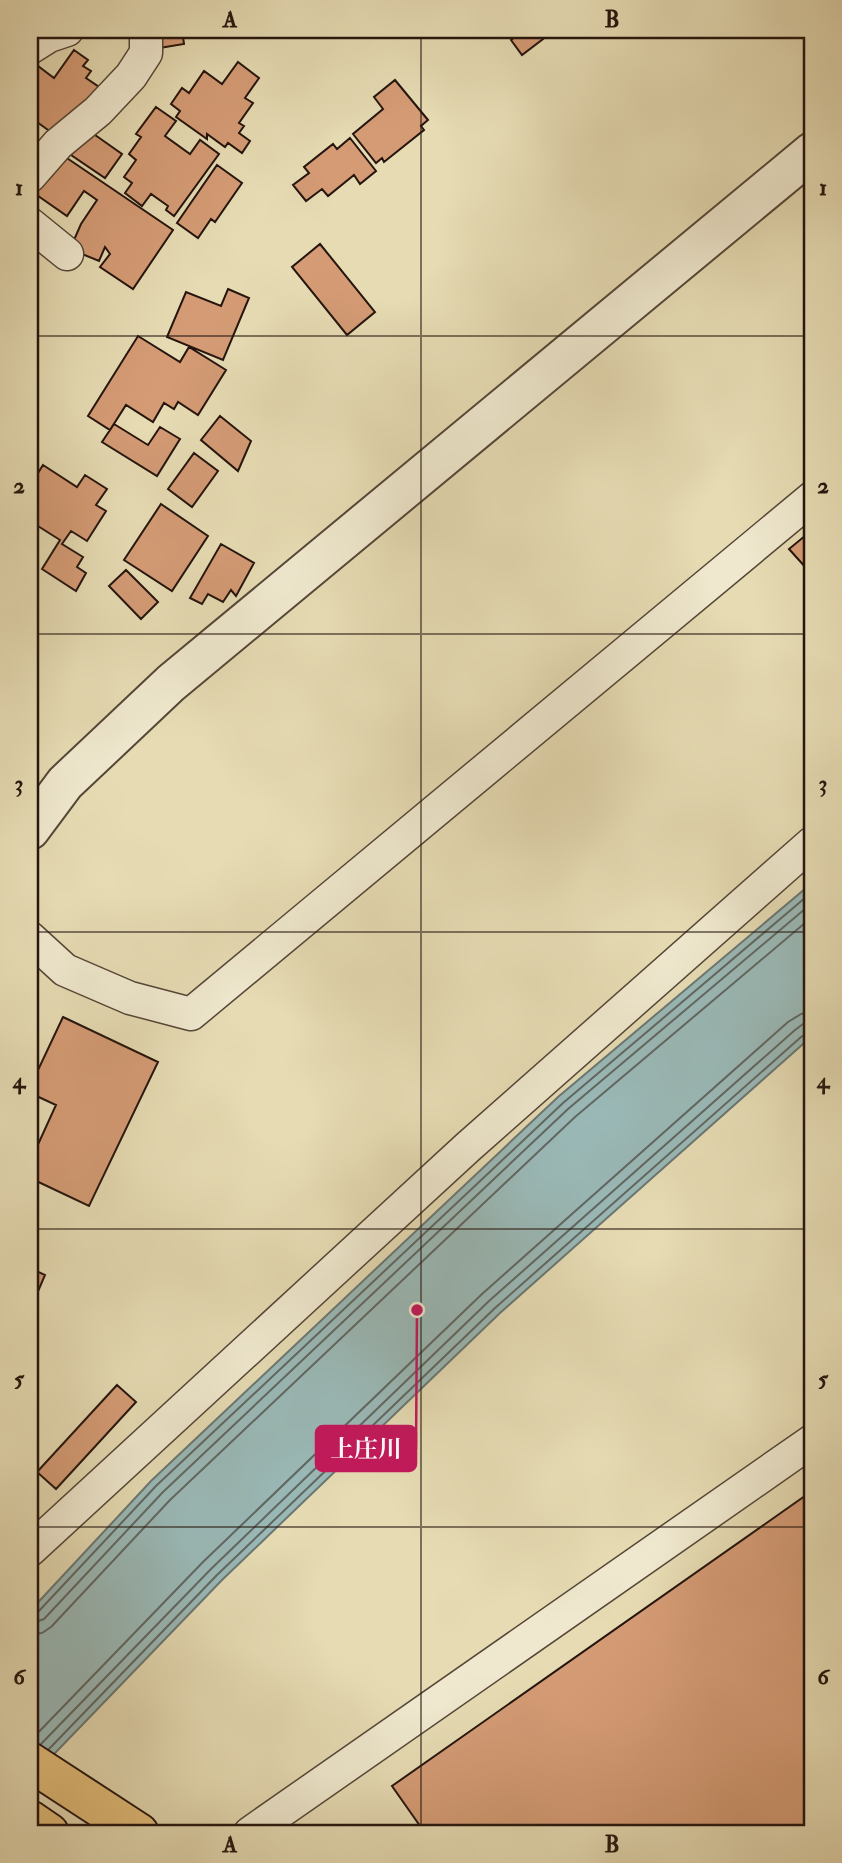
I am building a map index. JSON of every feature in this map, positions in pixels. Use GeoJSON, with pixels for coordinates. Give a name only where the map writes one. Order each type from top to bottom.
{"type":"FeatureCollection","features":[{"type":"Feature","properties":{"kind":"highway"},"geometry":{"type":"LineString","coordinates":[[30,1762],[139,1833]]}},
{"type":"Feature","properties":{"kind":"highway"},"geometry":{"type":"LineString","coordinates":[[30,1820],[48,1833]]}},
{"type":"Feature","properties":{"kind":"street"},"geometry":{"type":"LineString","coordinates":[[30,48],[67,30]]}},
{"type":"Feature","properties":{"kind":"street"},"geometry":{"type":"LineString","coordinates":[[30,176],[58,144],[98,111],[131,76],[146,52],[146,30]]}},
{"type":"Feature","properties":{"kind":"street"},"geometry":{"type":"LineString","coordinates":[[30,830],[65,783],[171,682],[812,152]]}},
{"type":"Feature","properties":{"kind":"street"},"geometry":{"type":"LineString","coordinates":[[30,224],[67,254]]}},
{"type":"Feature","properties":{"kind":"street"},"geometry":{"type":"LineString","coordinates":[[30,938],[65,970],[130,998],[191,1014],[812,498]]}},
{"type":"Feature","properties":{"kind":"street"},"geometry":{"type":"LineString","coordinates":[[30,1550],[468,1147],[812,843]]}},
{"type":"Feature","properties":{"kind":"street"},"geometry":{"type":"LineString","coordinates":[[250,1833],[812,1441]]}},
{"type":"Feature","properties":{"kind":"water"},"geometry":{"type":"Polygon","coordinates":[[[812,883],[812,1036],[500,1313],[222,1580],[30,1779],[30,1611],[151,1481],[558,1097],[812,883]]]}},
{"type":"Feature","properties":{"kind":"building"},"geometry":{"type":"Polygon","coordinates":[[[157,30],[182,30],[184,44],[159,48],[157,30]]]}},
{"type":"Feature","properties":{"kind":"building"},"geometry":{"type":"Polygon","coordinates":[[[524,30],[536,30],[543,39],[522,55],[511,40],[524,30]]]}},
{"type":"Feature","properties":{"kind":"building"},"geometry":{"type":"Polygon","coordinates":[[[74,50],[88,60],[83,66],[91,71],[86,78],[102,89],[55,135],[30,117],[30,69],[34,63],[54,78],[74,50]]]}},
{"type":"Feature","properties":{"kind":"building"},"geometry":{"type":"Polygon","coordinates":[[[238,62],[259,78],[245,98],[253,103],[239,123],[244,126],[239,133],[250,141],[242,153],[228,143],[225,147],[207,134],[207,139],[176,117],[180,111],[171,104],[182,88],[189,93],[204,71],[222,84],[238,62]]]}},
{"type":"Feature","properties":{"kind":"building"},"geometry":{"type":"Polygon","coordinates":[[[395,80],[428,120],[421,126],[424,130],[384,162],[382,158],[376,163],[353,134],[383,109],[374,97],[395,80]]]}},
{"type":"Feature","properties":{"kind":"building"},"geometry":{"type":"Polygon","coordinates":[[[156,107],[176,121],[165,136],[190,154],[200,140],[219,154],[174,216],[166,210],[168,206],[151,194],[142,206],[125,193],[132,183],[124,177],[136,160],[129,154],[141,137],[136,134],[156,107]]]}},
{"type":"Feature","properties":{"kind":"building"},"geometry":{"type":"Polygon","coordinates":[[[88,130],[122,154],[105,178],[71,155],[88,130]]]}},
{"type":"Feature","properties":{"kind":"building"},"geometry":{"type":"Polygon","coordinates":[[[350,138],[376,171],[360,184],[354,175],[328,196],[322,189],[306,201],[293,185],[309,173],[304,167],[333,144],[337,149],[350,138]]]}},
{"type":"Feature","properties":{"kind":"building"},"geometry":{"type":"Polygon","coordinates":[[[58,152],[173,230],[133,289],[100,267],[110,254],[105,247],[99,261],[70,249],[81,224],[97,200],[84,191],[67,216],[31,191],[58,152]]]}},
{"type":"Feature","properties":{"kind":"building"},"geometry":{"type":"Polygon","coordinates":[[[217,165],[242,183],[215,222],[211,219],[198,238],[177,223],[217,165]]]}},
{"type":"Feature","properties":{"kind":"building"},"geometry":{"type":"Polygon","coordinates":[[[320,244],[375,312],[347,335],[292,267],[320,244]]]}},
{"type":"Feature","properties":{"kind":"building"},"geometry":{"type":"Polygon","coordinates":[[[228,289],[249,298],[223,360],[167,337],[186,292],[221,306],[228,289]]]}},
{"type":"Feature","properties":{"kind":"building"},"geometry":{"type":"Polygon","coordinates":[[[138,336],[180,362],[189,347],[226,370],[198,415],[178,402],[174,409],[164,403],[153,422],[126,405],[110,430],[88,416],[138,336]]]}},
{"type":"Feature","properties":{"kind":"building"},"geometry":{"type":"Polygon","coordinates":[[[220,416],[251,441],[238,471],[201,440],[220,416]]]}},
{"type":"Feature","properties":{"kind":"building"},"geometry":{"type":"Polygon","coordinates":[[[114,424],[148,445],[160,427],[180,439],[157,476],[102,442],[114,424]]]}},
{"type":"Feature","properties":{"kind":"building"},"geometry":{"type":"Polygon","coordinates":[[[194,453],[218,471],[192,507],[168,489],[194,453]]]}},
{"type":"Feature","properties":{"kind":"building"},"geometry":{"type":"Polygon","coordinates":[[[43,465],[77,487],[85,475],[107,489],[96,505],[106,511],[87,541],[71,531],[62,544],[83,557],[77,567],[86,573],[76,591],[42,569],[60,540],[30,521],[30,486],[43,465]]]}},
{"type":"Feature","properties":{"kind":"building"},"geometry":{"type":"Polygon","coordinates":[[[161,504],[208,536],[172,591],[124,560],[161,504]]]}},
{"type":"Feature","properties":{"kind":"building"},"geometry":{"type":"Polygon","coordinates":[[[812,530],[812,564],[807,569],[789,549],[812,530]]]}},
{"type":"Feature","properties":{"kind":"building"},"geometry":{"type":"Polygon","coordinates":[[[221,544],[254,563],[236,596],[231,590],[223,602],[208,594],[202,604],[190,598],[221,544]]]}},
{"type":"Feature","properties":{"kind":"building"},"geometry":{"type":"Polygon","coordinates":[[[126,570],[158,602],[141,619],[109,586],[126,570]]]}},
{"type":"Feature","properties":{"kind":"building"},"geometry":{"type":"Polygon","coordinates":[[[63,1017],[158,1062],[89,1206],[30,1178],[30,1162],[56,1105],[30,1093],[30,1087],[63,1017]]]}},
{"type":"Feature","properties":{"kind":"building"},"geometry":{"type":"Polygon","coordinates":[[[30,1268],[45,1275],[30,1310],[30,1268]]]}},
{"type":"Feature","properties":{"kind":"building"},"geometry":{"type":"Polygon","coordinates":[[[117,1385],[136,1402],[56,1489],[37,1472],[117,1385]]]}},
{"type":"Feature","properties":{"kind":"building"},"geometry":{"type":"Polygon","coordinates":[[[812,1491],[812,1833],[425,1833],[392,1786],[812,1491]]]}},
{"type":"Feature","properties":{"kind":"place","name":"上庄川"},"geometry":{"type":"Point","coordinates":[417,1310]}}]}
